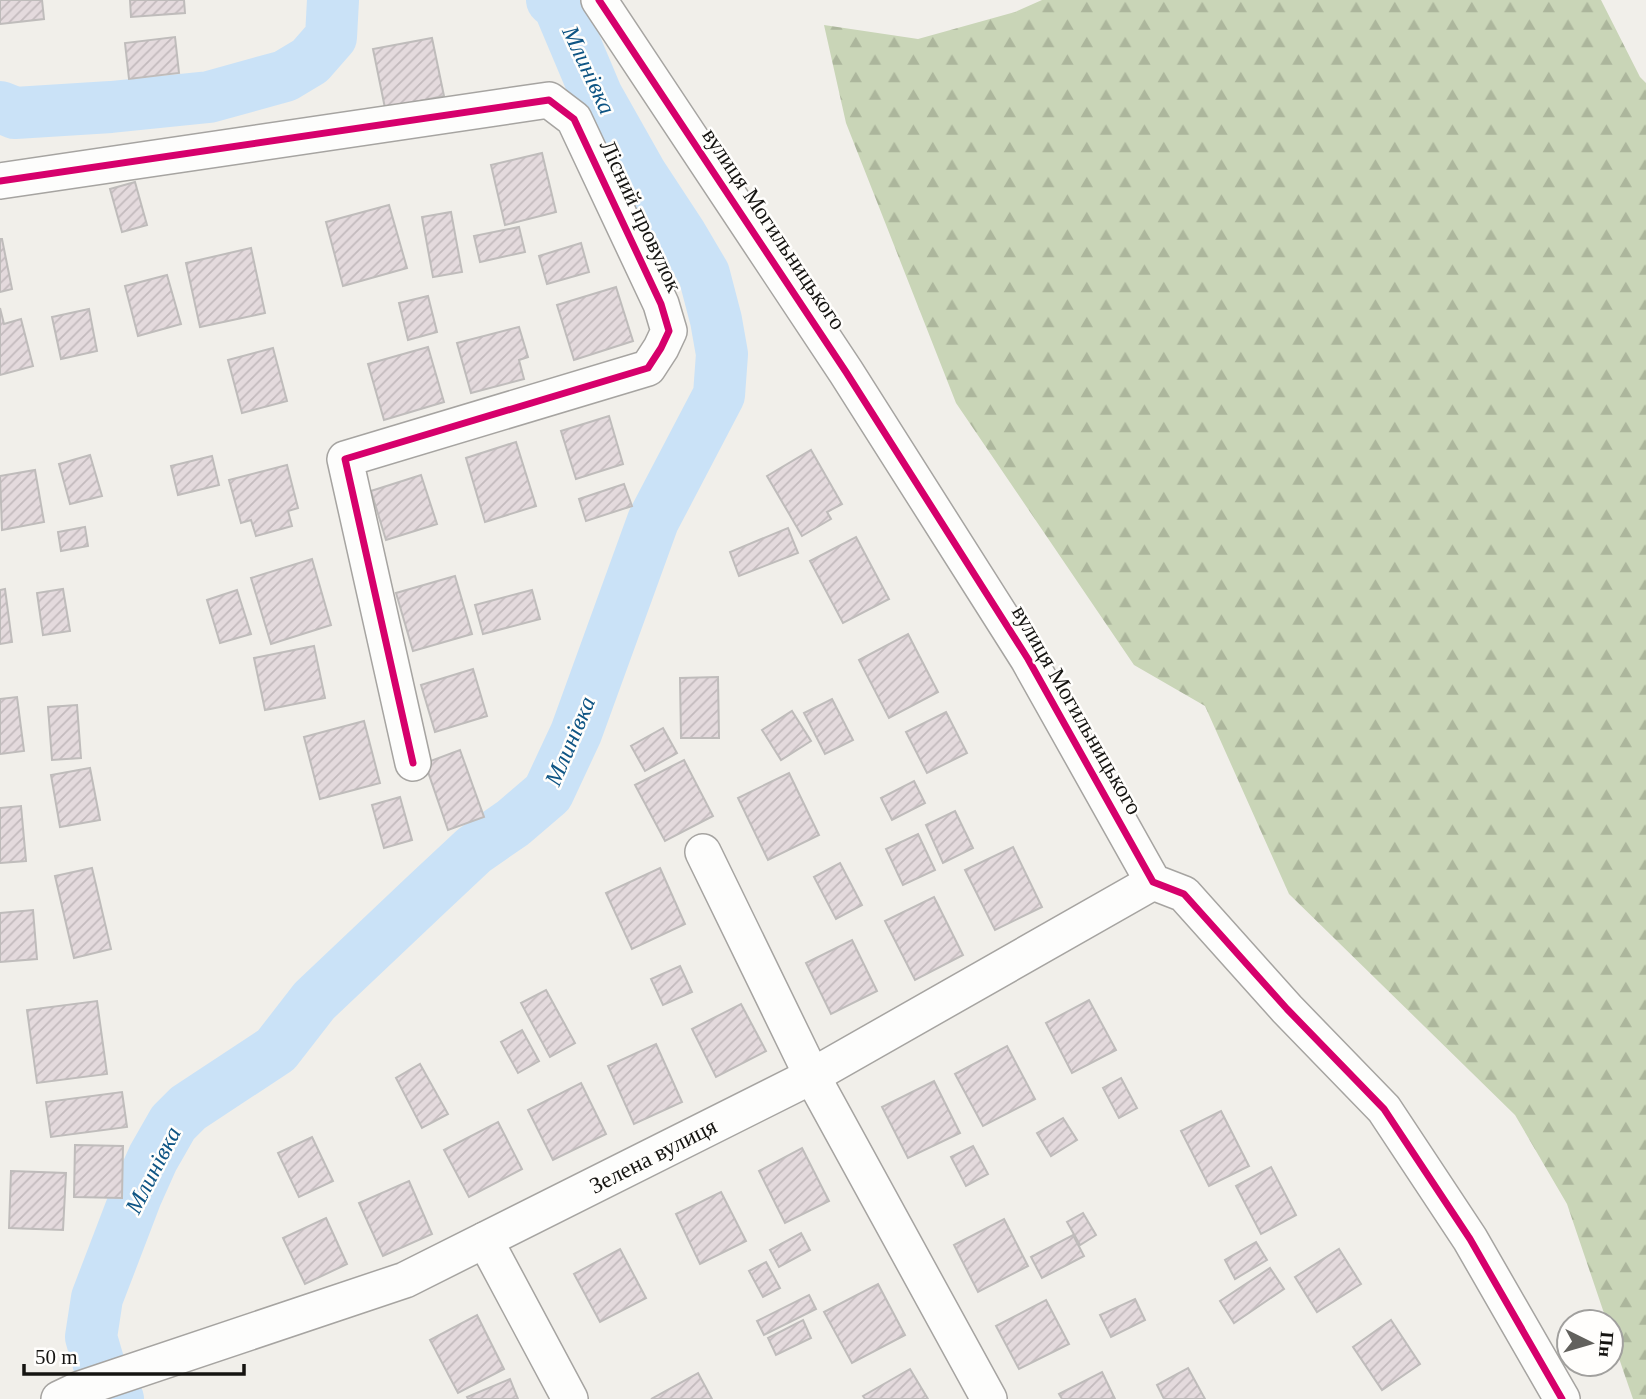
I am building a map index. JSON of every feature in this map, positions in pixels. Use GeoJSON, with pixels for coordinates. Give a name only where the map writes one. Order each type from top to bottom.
{"type":"FeatureCollection","features":[{"type":"Feature","properties":{"kind":"street","name":"вулиця Могильницького"},"geometry":{"type":"LineString","coordinates":[[599,0],[846,372],[1028,659],[1153,882]]}},
{"type":"Feature","properties":{"kind":"street","name":"Лісний провулок"},"geometry":{"type":"LineString","coordinates":[[0,181],[549,100],[574,119],[661,304],[669,331],[648,368],[345,458],[413,763]]}},
{"type":"Feature","properties":{"kind":"street"},"geometry":{"type":"LineString","coordinates":[[703,852],[812,1076],[989,1399]]}},
{"type":"Feature","properties":{"kind":"street","name":"Зелена вулиця"},"geometry":{"type":"LineString","coordinates":[[70,1394],[405,1280],[812,1076],[1153,882]]}},
{"type":"Feature","properties":{"kind":"street"},"geometry":{"type":"LineString","coordinates":[[1153,882],[1184,894],[1287,1009],[1384,1109],[1470,1239],[1562,1399]]}},
{"type":"Feature","properties":{"kind":"street"},"geometry":{"type":"LineString","coordinates":[[485,1240],[570,1399]]}},
{"type":"Feature","properties":{"kind":"green space"},"geometry":{"type":"Polygon","coordinates":[[[1042,0],[1601,0],[1640,77],[1646,83],[1646,1399],[1633,1399],[1625,1376],[1625,1308],[1602,1308],[1567,1204],[1515,1115],[1289,894],[1205,706],[1134,665],[956,403],[846,123],[824,25],[918,39],[1015,12],[1042,0]]]}},
{"type":"Feature","properties":{"kind":"building"},"geometry":{"type":"Polygon","coordinates":[[[0,0],[42,0],[44,19],[0,24],[0,0]]]}},
{"type":"Feature","properties":{"kind":"building"},"geometry":{"type":"Polygon","coordinates":[[[130,0],[184,0],[185,13],[131,17],[130,0]]]}},
{"type":"Feature","properties":{"kind":"building"},"geometry":{"type":"Polygon","coordinates":[[[175,37],[179,73],[129,79],[125,43],[175,37]]]}},
{"type":"Feature","properties":{"kind":"building"},"geometry":{"type":"Polygon","coordinates":[[[432,38],[444,96],[385,108],[373,49],[432,38]]]}},
{"type":"Feature","properties":{"kind":"building"},"geometry":{"type":"Polygon","coordinates":[[[542,153],[556,212],[505,225],[491,165],[542,153]]]}},
{"type":"Feature","properties":{"kind":"building"},"geometry":{"type":"Polygon","coordinates":[[[135,182],[147,225],[122,232],[110,189],[135,182]]]}},
{"type":"Feature","properties":{"kind":"building"},"geometry":{"type":"Polygon","coordinates":[[[389,205],[407,268],[343,286],[326,222],[389,205]]]}},
{"type":"Feature","properties":{"kind":"building"},"geometry":{"type":"Polygon","coordinates":[[[451,212],[462,272],[433,277],[422,217],[451,212]]]}},
{"type":"Feature","properties":{"kind":"building"},"geometry":{"type":"Polygon","coordinates":[[[519,227],[525,252],[480,262],[474,236],[519,227]]]}},
{"type":"Feature","properties":{"kind":"building"},"geometry":{"type":"Polygon","coordinates":[[[0,239],[12,289],[0,292],[0,239]]]}},
{"type":"Feature","properties":{"kind":"building"},"geometry":{"type":"Polygon","coordinates":[[[581,243],[589,272],[547,284],[539,256],[581,243]]]}},
{"type":"Feature","properties":{"kind":"building"},"geometry":{"type":"Polygon","coordinates":[[[251,248],[265,313],[200,327],[186,263],[251,248]]]}},
{"type":"Feature","properties":{"kind":"building"},"geometry":{"type":"Polygon","coordinates":[[[167,275],[181,324],[138,336],[125,286],[167,275]]]}},
{"type":"Feature","properties":{"kind":"building"},"geometry":{"type":"Polygon","coordinates":[[[616,287],[633,341],[574,360],[557,305],[616,287]]]}},
{"type":"Feature","properties":{"kind":"building"},"geometry":{"type":"Polygon","coordinates":[[[428,296],[437,332],[408,340],[399,303],[428,296]]]}},
{"type":"Feature","properties":{"kind":"building"},"geometry":{"type":"Polygon","coordinates":[[[0,308],[4,324],[21,319],[33,366],[0,375],[0,308]]]}},
{"type":"Feature","properties":{"kind":"building"},"geometry":{"type":"Polygon","coordinates":[[[89,309],[97,351],[61,359],[52,317],[89,309]]]}},
{"type":"Feature","properties":{"kind":"building"},"geometry":{"type":"Polygon","coordinates":[[[519,327],[528,357],[519,360],[524,379],[471,393],[457,343],[519,327]]]}},
{"type":"Feature","properties":{"kind":"building"},"geometry":{"type":"Polygon","coordinates":[[[428,347],[444,402],[384,420],[368,364],[428,347]]]}},
{"type":"Feature","properties":{"kind":"building"},"geometry":{"type":"Polygon","coordinates":[[[273,348],[287,401],[242,413],[228,360],[273,348]]]}},
{"type":"Feature","properties":{"kind":"building"},"geometry":{"type":"Polygon","coordinates":[[[609,416],[623,464],[576,479],[561,431],[609,416]]]}},
{"type":"Feature","properties":{"kind":"building"},"geometry":{"type":"Polygon","coordinates":[[[516,442],[536,506],[485,522],[466,458],[516,442]]]}},
{"type":"Feature","properties":{"kind":"building"},"geometry":{"type":"Polygon","coordinates":[[[811,450],[842,504],[827,512],[831,519],[802,536],[767,476],[811,450]]]}},
{"type":"Feature","properties":{"kind":"building"},"geometry":{"type":"Polygon","coordinates":[[[90,455],[102,496],[70,504],[59,464],[90,455]]]}},
{"type":"Feature","properties":{"kind":"building"},"geometry":{"type":"Polygon","coordinates":[[[212,456],[219,485],[178,495],[171,466],[212,456]]]}},
{"type":"Feature","properties":{"kind":"building"},"geometry":{"type":"Polygon","coordinates":[[[287,465],[298,508],[288,511],[292,526],[256,536],[251,520],[241,523],[229,480],[287,465]]]}},
{"type":"Feature","properties":{"kind":"building"},"geometry":{"type":"Polygon","coordinates":[[[35,470],[44,522],[2,530],[0,476],[35,470]]]}},
{"type":"Feature","properties":{"kind":"building"},"geometry":{"type":"Polygon","coordinates":[[[421,475],[437,524],[386,540],[371,491],[421,475]]]}},
{"type":"Feature","properties":{"kind":"building"},"geometry":{"type":"Polygon","coordinates":[[[624,484],[632,506],[586,521],[579,499],[624,484]]]}},
{"type":"Feature","properties":{"kind":"building"},"geometry":{"type":"Polygon","coordinates":[[[85,527],[88,546],[61,551],[58,532],[85,527]]]}},
{"type":"Feature","properties":{"kind":"building"},"geometry":{"type":"Polygon","coordinates":[[[788,528],[798,553],[739,576],[730,552],[788,528]]]}},
{"type":"Feature","properties":{"kind":"building"},"geometry":{"type":"Polygon","coordinates":[[[856,537],[889,599],[843,623],[810,561],[856,537]]]}},
{"type":"Feature","properties":{"kind":"building"},"geometry":{"type":"Polygon","coordinates":[[[312,559],[331,625],[271,644],[251,578],[312,559]]]}},
{"type":"Feature","properties":{"kind":"building"},"geometry":{"type":"Polygon","coordinates":[[[455,576],[472,634],[413,651],[396,593],[455,576]]]}},
{"type":"Feature","properties":{"kind":"building"},"geometry":{"type":"Polygon","coordinates":[[[5,589],[12,642],[0,644],[0,590],[5,589]]]}},
{"type":"Feature","properties":{"kind":"building"},"geometry":{"type":"Polygon","coordinates":[[[63,589],[70,631],[43,635],[37,593],[63,589]]]}},
{"type":"Feature","properties":{"kind":"building"},"geometry":{"type":"Polygon","coordinates":[[[237,590],[251,634],[220,643],[207,600],[237,590]]]}},
{"type":"Feature","properties":{"kind":"building"},"geometry":{"type":"Polygon","coordinates":[[[532,590],[540,619],[483,634],[475,605],[532,590]]]}},
{"type":"Feature","properties":{"kind":"building"},"geometry":{"type":"Polygon","coordinates":[[[908,634],[938,692],[889,718],[859,660],[908,634]]]}},
{"type":"Feature","properties":{"kind":"building"},"geometry":{"type":"Polygon","coordinates":[[[314,646],[325,698],[265,710],[254,658],[314,646]]]}},
{"type":"Feature","properties":{"kind":"building"},"geometry":{"type":"Polygon","coordinates":[[[473,669],[487,716],[435,732],[421,685],[473,669]]]}},
{"type":"Feature","properties":{"kind":"building"},"geometry":{"type":"Polygon","coordinates":[[[718,677],[719,738],[681,738],[680,678],[718,677]]]}},
{"type":"Feature","properties":{"kind":"building"},"geometry":{"type":"Polygon","coordinates":[[[17,697],[24,751],[0,754],[0,699],[17,697]]]}},
{"type":"Feature","properties":{"kind":"building"},"geometry":{"type":"Polygon","coordinates":[[[832,699],[853,740],[825,754],[804,713],[832,699]]]}},
{"type":"Feature","properties":{"kind":"building"},"geometry":{"type":"Polygon","coordinates":[[[77,705],[81,758],[52,760],[48,707],[77,705]]]}},
{"type":"Feature","properties":{"kind":"building"},"geometry":{"type":"Polygon","coordinates":[[[792,711],[811,741],[781,760],[762,730],[792,711]]]}},
{"type":"Feature","properties":{"kind":"building"},"geometry":{"type":"Polygon","coordinates":[[[946,712],[967,753],[927,773],[906,732],[946,712]]]}},
{"type":"Feature","properties":{"kind":"building"},"geometry":{"type":"Polygon","coordinates":[[[364,721],[380,783],[320,799],[304,737],[364,721]]]}},
{"type":"Feature","properties":{"kind":"building"},"geometry":{"type":"Polygon","coordinates":[[[663,728],[677,753],[645,771],[631,746],[663,728]]]}},
{"type":"Feature","properties":{"kind":"building"},"geometry":{"type":"Polygon","coordinates":[[[460,750],[484,817],[448,830],[425,763],[460,750]]]}},
{"type":"Feature","properties":{"kind":"building"},"geometry":{"type":"Polygon","coordinates":[[[684,760],[713,816],[665,841],[635,785],[684,760]]]}},
{"type":"Feature","properties":{"kind":"building"},"geometry":{"type":"Polygon","coordinates":[[[90,768],[100,820],[60,827],[51,775],[90,768]]]}},
{"type":"Feature","properties":{"kind":"building"},"geometry":{"type":"Polygon","coordinates":[[[789,773],[819,835],[768,860],[738,798],[789,773]]]}},
{"type":"Feature","properties":{"kind":"building"},"geometry":{"type":"Polygon","coordinates":[[[914,781],[925,803],[892,820],[881,798],[914,781]]]}},
{"type":"Feature","properties":{"kind":"building"},"geometry":{"type":"Polygon","coordinates":[[[400,797],[412,840],[384,848],[372,805],[400,797]]]}},
{"type":"Feature","properties":{"kind":"building"},"geometry":{"type":"Polygon","coordinates":[[[21,806],[26,861],[0,863],[0,808],[21,806]]]}},
{"type":"Feature","properties":{"kind":"building"},"geometry":{"type":"Polygon","coordinates":[[[955,811],[973,848],[943,863],[926,825],[955,811]]]}},
{"type":"Feature","properties":{"kind":"building"},"geometry":{"type":"Polygon","coordinates":[[[918,834],[935,870],[903,885],[886,849],[918,834]]]}},
{"type":"Feature","properties":{"kind":"building"},"geometry":{"type":"Polygon","coordinates":[[[1013,847],[1042,907],[995,930],[965,870],[1013,847]]]}},
{"type":"Feature","properties":{"kind":"building"},"geometry":{"type":"Polygon","coordinates":[[[840,863],[862,905],[836,919],[814,877],[840,863]]]}},
{"type":"Feature","properties":{"kind":"building"},"geometry":{"type":"Polygon","coordinates":[[[92,868],[111,949],[74,958],[55,876],[92,868]]]}},
{"type":"Feature","properties":{"kind":"building"},"geometry":{"type":"Polygon","coordinates":[[[660,868],[685,924],[632,949],[606,893],[660,868]]]}},
{"type":"Feature","properties":{"kind":"building"},"geometry":{"type":"Polygon","coordinates":[[[934,897],[963,955],[915,980],[885,921],[934,897]]]}},
{"type":"Feature","properties":{"kind":"building"},"geometry":{"type":"Polygon","coordinates":[[[33,910],[37,959],[0,962],[0,913],[33,910]]]}},
{"type":"Feature","properties":{"kind":"building"},"geometry":{"type":"Polygon","coordinates":[[[852,940],[877,991],[831,1014],[806,963],[852,940]]]}},
{"type":"Feature","properties":{"kind":"building"},"geometry":{"type":"Polygon","coordinates":[[[680,966],[692,992],[663,1005],[651,979],[680,966]]]}},
{"type":"Feature","properties":{"kind":"building"},"geometry":{"type":"Polygon","coordinates":[[[546,990],[575,1043],[550,1057],[521,1003],[546,990]]]}},
{"type":"Feature","properties":{"kind":"building"},"geometry":{"type":"Polygon","coordinates":[[[1089,1000],[1116,1050],[1072,1073],[1046,1023],[1089,1000]]]}},
{"type":"Feature","properties":{"kind":"building"},"geometry":{"type":"Polygon","coordinates":[[[97,1001],[107,1074],[37,1083],[27,1010],[97,1001]]]}},
{"type":"Feature","properties":{"kind":"building"},"geometry":{"type":"Polygon","coordinates":[[[741,1004],[766,1051],[716,1077],[692,1029],[741,1004]]]}},
{"type":"Feature","properties":{"kind":"building"},"geometry":{"type":"Polygon","coordinates":[[[522,1030],[539,1061],[518,1073],[501,1042],[522,1030]]]}},
{"type":"Feature","properties":{"kind":"building"},"geometry":{"type":"Polygon","coordinates":[[[656,1044],[682,1102],[634,1124],[608,1066],[656,1044]]]}},
{"type":"Feature","properties":{"kind":"building"},"geometry":{"type":"Polygon","coordinates":[[[1007,1046],[1035,1099],[983,1126],[955,1074],[1007,1046]]]}},
{"type":"Feature","properties":{"kind":"building"},"geometry":{"type":"Polygon","coordinates":[[[420,1064],[448,1114],[422,1128],[396,1078],[420,1064]]]}},
{"type":"Feature","properties":{"kind":"building"},"geometry":{"type":"Polygon","coordinates":[[[1121,1078],[1137,1108],[1119,1118],[1103,1088],[1121,1078]]]}},
{"type":"Feature","properties":{"kind":"building"},"geometry":{"type":"Polygon","coordinates":[[[934,1081],[960,1133],[908,1158],[882,1107],[934,1081]]]}},
{"type":"Feature","properties":{"kind":"building"},"geometry":{"type":"Polygon","coordinates":[[[581,1083],[606,1134],[553,1160],[528,1110],[581,1083]]]}},
{"type":"Feature","properties":{"kind":"building"},"geometry":{"type":"Polygon","coordinates":[[[122,1092],[127,1127],[51,1137],[46,1102],[122,1092]]]}},
{"type":"Feature","properties":{"kind":"building"},"geometry":{"type":"Polygon","coordinates":[[[1221,1111],[1249,1166],[1209,1186],[1181,1131],[1221,1111]]]}},
{"type":"Feature","properties":{"kind":"building"},"geometry":{"type":"Polygon","coordinates":[[[1063,1118],[1077,1140],[1051,1156],[1037,1133],[1063,1118]]]}},
{"type":"Feature","properties":{"kind":"building"},"geometry":{"type":"Polygon","coordinates":[[[498,1122],[522,1169],[469,1197],[444,1150],[498,1122]]]}},
{"type":"Feature","properties":{"kind":"building"},"geometry":{"type":"Polygon","coordinates":[[[312,1137],[333,1181],[299,1197],[278,1153],[312,1137]]]}},
{"type":"Feature","properties":{"kind":"building"},"geometry":{"type":"Polygon","coordinates":[[[75,1145],[123,1146],[122,1198],[74,1197],[75,1145]]]}},
{"type":"Feature","properties":{"kind":"building"},"geometry":{"type":"Polygon","coordinates":[[[973,1146],[988,1174],[966,1186],[951,1157],[973,1146]]]}},
{"type":"Feature","properties":{"kind":"building"},"geometry":{"type":"Polygon","coordinates":[[[802,1148],[829,1201],[785,1223],[759,1171],[802,1148]]]}},
{"type":"Feature","properties":{"kind":"building"},"geometry":{"type":"Polygon","coordinates":[[[1271,1167],[1296,1215],[1261,1234],[1236,1186],[1271,1167]]]}},
{"type":"Feature","properties":{"kind":"building"},"geometry":{"type":"Polygon","coordinates":[[[11,1171],[66,1173],[63,1230],[9,1228],[11,1171]]]}},
{"type":"Feature","properties":{"kind":"building"},"geometry":{"type":"Polygon","coordinates":[[[409,1181],[432,1234],[383,1256],[359,1203],[409,1181]]]}},
{"type":"Feature","properties":{"kind":"building"},"geometry":{"type":"Polygon","coordinates":[[[721,1192],[746,1241],[700,1264],[676,1214],[721,1192]]]}},
{"type":"Feature","properties":{"kind":"building"},"geometry":{"type":"Polygon","coordinates":[[[1083,1213],[1096,1235],[1080,1245],[1067,1222],[1083,1213]]]}},
{"type":"Feature","properties":{"kind":"building"},"geometry":{"type":"Polygon","coordinates":[[[326,1218],[347,1264],[305,1284],[283,1238],[326,1218]]]}},
{"type":"Feature","properties":{"kind":"building"},"geometry":{"type":"Polygon","coordinates":[[[1004,1219],[1028,1266],[978,1292],[954,1245],[1004,1219]]]}},
{"type":"Feature","properties":{"kind":"building"},"geometry":{"type":"Polygon","coordinates":[[[801,1233],[810,1250],[779,1267],[770,1250],[801,1233]]]}},
{"type":"Feature","properties":{"kind":"building"},"geometry":{"type":"Polygon","coordinates":[[[1073,1235],[1084,1256],[1042,1278],[1031,1257],[1073,1235]]]}},
{"type":"Feature","properties":{"kind":"building"},"geometry":{"type":"Polygon","coordinates":[[[1256,1242],[1267,1260],[1235,1279],[1225,1260],[1256,1242]]]}},
{"type":"Feature","properties":{"kind":"building"},"geometry":{"type":"Polygon","coordinates":[[[620,1249],[646,1298],[600,1322],[574,1274],[620,1249]]]}},
{"type":"Feature","properties":{"kind":"building"},"geometry":{"type":"Polygon","coordinates":[[[1339,1249],[1361,1284],[1317,1312],[1295,1277],[1339,1249]]]}},
{"type":"Feature","properties":{"kind":"building"},"geometry":{"type":"Polygon","coordinates":[[[766,1262],[780,1288],[763,1297],[749,1271],[766,1262]]]}},
{"type":"Feature","properties":{"kind":"building"},"geometry":{"type":"Polygon","coordinates":[[[1270,1268],[1284,1289],[1234,1323],[1220,1301],[1270,1268]]]}},
{"type":"Feature","properties":{"kind":"building"},"geometry":{"type":"Polygon","coordinates":[[[878,1284],[905,1335],[852,1363],[824,1312],[878,1284]]]}},
{"type":"Feature","properties":{"kind":"building"},"geometry":{"type":"Polygon","coordinates":[[[809,1295],[816,1309],[764,1335],[757,1321],[809,1295]]]}},
{"type":"Feature","properties":{"kind":"building"},"geometry":{"type":"Polygon","coordinates":[[[1135,1299],[1145,1320],[1111,1337],[1100,1315],[1135,1299]]]}},
{"type":"Feature","properties":{"kind":"building"},"geometry":{"type":"Polygon","coordinates":[[[1046,1300],[1069,1344],[1019,1369],[996,1326],[1046,1300]]]}},
{"type":"Feature","properties":{"kind":"building"},"geometry":{"type":"Polygon","coordinates":[[[477,1315],[504,1369],[458,1393],[430,1340],[477,1315]]]}},
{"type":"Feature","properties":{"kind":"building"},"geometry":{"type":"Polygon","coordinates":[[[803,1320],[811,1338],[776,1355],[768,1338],[803,1320]]]}},
{"type":"Feature","properties":{"kind":"building"},"geometry":{"type":"Polygon","coordinates":[[[1391,1320],[1420,1364],[1382,1390],[1353,1347],[1391,1320]]]}},
{"type":"Feature","properties":{"kind":"building"},"geometry":{"type":"Polygon","coordinates":[[[1188,1368],[1205,1399],[1164,1399],[1157,1385],[1188,1368]]]}},
{"type":"Feature","properties":{"kind":"building"},"geometry":{"type":"Polygon","coordinates":[[[910,1369],[928,1399],[865,1399],[863,1396],[910,1369]]]}},
{"type":"Feature","properties":{"kind":"building"},"geometry":{"type":"Polygon","coordinates":[[[1102,1372],[1115,1399],[1062,1399],[1059,1394],[1102,1372]]]}},
{"type":"Feature","properties":{"kind":"building"},"geometry":{"type":"Polygon","coordinates":[[[698,1373],[712,1399],[651,1399],[698,1373]]]}},
{"type":"Feature","properties":{"kind":"building"},"geometry":{"type":"Polygon","coordinates":[[[510,1379],[518,1399],[467,1397],[510,1379]]]}},
{"type":"Feature","properties":{"kind":"waterway","name":"Млинівка"},"geometry":{"type":"LineString","coordinates":[[0,107],[15,113],[209,97],[285,76],[310,61],[331,37],[333,0]]}},
{"type":"Feature","properties":{"kind":"waterway","name":"Млинівка"},"geometry":{"type":"LineString","coordinates":[[118,1399],[100,1368],[91,1337],[97,1298],[136,1196],[173,1123],[188,1108],[276,1050],[314,1001],[427,894],[474,850],[513,823],[548,793],[576,733],[653,521],[719,395],[722,354],[704,274],[641,174],[597,96],[559,6],[552,0]]}},
{"type":"Feature","properties":{"kind":"cycle path"},"geometry":{"type":"LineString","coordinates":[[599,0],[846,372],[1028,659],[1153,882],[1184,894],[1287,1009],[1384,1109],[1470,1239],[1562,1399]]}},
{"type":"Feature","properties":{"kind":"cycle path"},"geometry":{"type":"LineString","coordinates":[[0,181],[549,100],[574,119],[661,304],[669,331],[648,368],[345,459],[413,763]]}}]}
